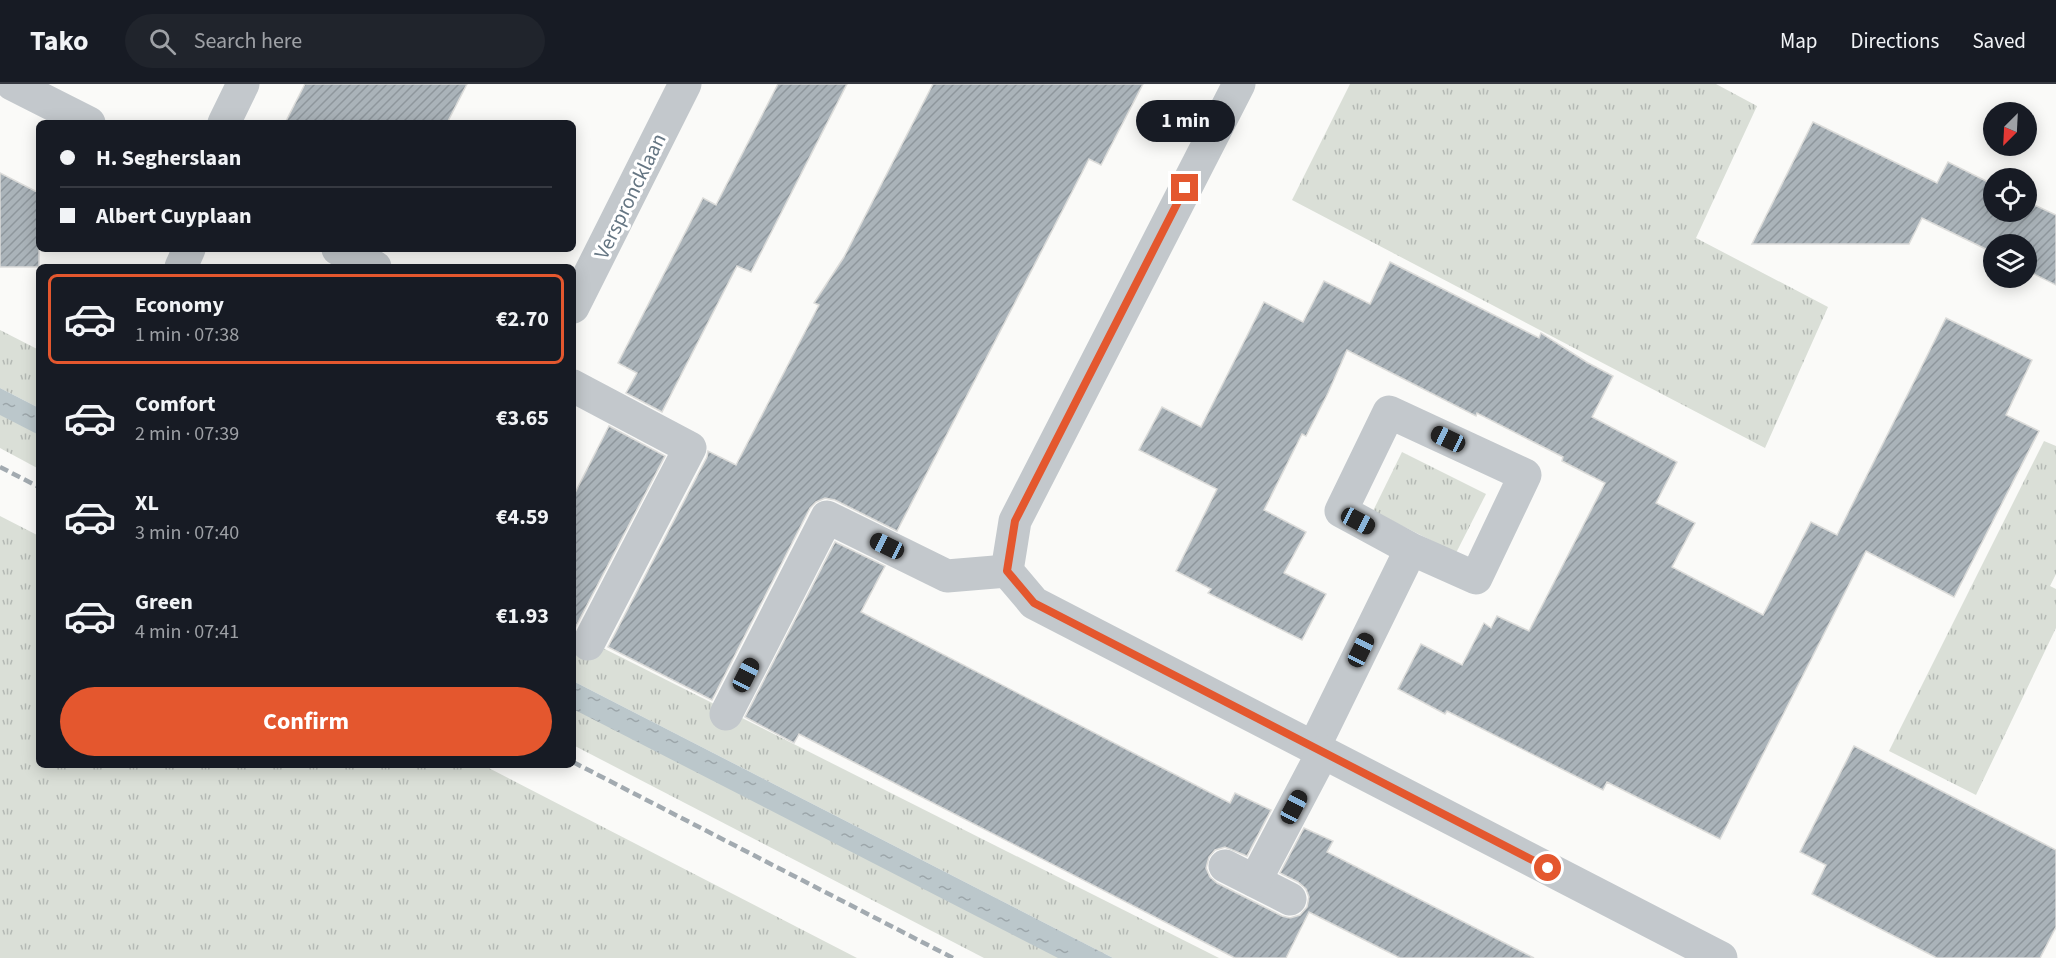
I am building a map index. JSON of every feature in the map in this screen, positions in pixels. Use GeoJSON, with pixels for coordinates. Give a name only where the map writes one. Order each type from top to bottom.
{"type":"FeatureCollection","features":[{"type":"Feature","properties":{"kind":"street"},"geometry":{"type":"LineString","coordinates":[[12,84],[84,120]]}},
{"type":"Feature","properties":{"kind":"street"},"geometry":{"type":"LineString","coordinates":[[225,120],[243,84]]}},
{"type":"Feature","properties":{"kind":"street","name":"Versproncklaan"},"geometry":{"type":"LineString","coordinates":[[576,301],[685,84]]}},
{"type":"Feature","properties":{"kind":"street"},"geometry":{"type":"LineString","coordinates":[[1239,84],[1015,521],[1007,571],[1034,603],[1721,958]]}},
{"type":"Feature","properties":{"kind":"street"},"geometry":{"type":"LineString","coordinates":[[344,252],[369,264]]}},
{"type":"Feature","properties":{"kind":"street"},"geometry":{"type":"LineString","coordinates":[[576,388],[690,448],[588,644]]}},
{"type":"Feature","properties":{"kind":"street"},"geometry":{"type":"LineString","coordinates":[[1389,412],[1525,475],[1476,578],[1411,549],[1341,511],[1389,412]]}},
{"type":"Feature","properties":{"kind":"street"},"geometry":{"type":"LineString","coordinates":[[726,714],[827,517],[947,576],[1007,571]]}},
{"type":"Feature","properties":{"kind":"street"},"geometry":{"type":"LineString","coordinates":[[1255,881],[1411,549]]}},
{"type":"Feature","properties":{"kind":"street"},"geometry":{"type":"LineString","coordinates":[[1225,866],[1290,899]]}},
{"type":"Feature","properties":{"kind":"green space"},"geometry":{"type":"Polygon","coordinates":[[[1350,84],[1716,84],[1757,106],[1696,238],[1828,307],[1765,448],[1292,200],[1350,84]]]}},
{"type":"Feature","properties":{"kind":"green space"},"geometry":{"type":"Polygon","coordinates":[[[0,330],[36,348],[36,406],[0,388],[0,330]]]}},
{"type":"Feature","properties":{"kind":"green space"},"geometry":{"type":"Polygon","coordinates":[[[0,395],[36,413],[36,467],[0,448],[0,395]]]}},
{"type":"Feature","properties":{"kind":"green space"},"geometry":{"type":"Polygon","coordinates":[[[2044,441],[2056,446],[2056,574],[2050,586],[2056,589],[2056,628],[1976,795],[1889,751],[2044,441]]]}},
{"type":"Feature","properties":{"kind":"green space"},"geometry":{"type":"Polygon","coordinates":[[[1402,452],[1486,494],[1456,553],[1373,511],[1402,452]]]}},
{"type":"Feature","properties":{"kind":"green space"},"geometry":{"type":"Polygon","coordinates":[[[0,516],[36,534],[36,768],[489,768],[857,958],[0,958],[0,516]]]}},
{"type":"Feature","properties":{"kind":"green space"},"geometry":{"type":"Polygon","coordinates":[[[576,635],[1219,958],[1113,958],[576,683],[576,635]]]}},
{"type":"Feature","properties":{"kind":"green space"},"geometry":{"type":"Polygon","coordinates":[[[576,693],[1078,958],[984,958],[576,747],[576,693]]]}},
{"type":"Feature","properties":{"kind":"water"},"geometry":{"type":"Polygon","coordinates":[[[0,388],[36,406],[36,433],[0,415],[0,388]]]}},
{"type":"Feature","properties":{"kind":"water"},"geometry":{"type":"Polygon","coordinates":[[[576,683],[1113,958],[1058,958],[576,711],[576,683]]]}},
{"type":"Feature","properties":{"kind":"building"},"geometry":{"type":"Polygon","coordinates":[[[305,84],[467,84],[449,120],[287,120],[305,84]]]}},
{"type":"Feature","properties":{"kind":"building"},"geometry":{"type":"Polygon","coordinates":[[[778,84],[847,84],[751,272],[737,266],[662,412],[626,393],[637,373],[618,363],[703,198],[716,205],[778,84]]]}},
{"type":"Feature","properties":{"kind":"building"},"geometry":{"type":"Polygon","coordinates":[[[933,84],[1143,84],[1101,165],[1089,159],[897,531],[835,500],[825,498],[816,502],[810,508],[712,700],[608,647],[707,457],[708,451],[736,465],[819,305],[814,303],[844,257],[933,84]]]}},
{"type":"Feature","properties":{"kind":"building"},"geometry":{"type":"Polygon","coordinates":[[[1813,122],[1937,183],[1948,162],[1983,180],[1983,222],[2037,222],[2037,206],[2056,215],[2056,285],[2037,276],[2037,234],[1983,234],[1983,248],[1922,218],[1909,244],[1752,244],[1813,122]]]}},
{"type":"Feature","properties":{"kind":"building"},"geometry":{"type":"Polygon","coordinates":[[[0,173],[36,191],[36,252],[39,252],[39,264],[36,264],[36,267],[0,267],[0,173]]]}},
{"type":"Feature","properties":{"kind":"building"},"geometry":{"type":"Polygon","coordinates":[[[1390,262],[1539,338],[1541,333],[1613,376],[1592,417],[1677,462],[1656,503],[1695,523],[1672,567],[1763,615],[1811,522],[1837,535],[1946,318],[2032,360],[2006,415],[2039,431],[1954,597],[1866,551],[1720,839],[1607,782],[1603,790],[1447,711],[1445,714],[1398,689],[1421,644],[1462,665],[1484,623],[1491,628],[1497,616],[1529,631],[1605,483],[1562,461],[1563,457],[1477,413],[1476,416],[1347,350],[1306,436],[1302,434],[1264,510],[1306,532],[1284,573],[1326,594],[1302,640],[1208,593],[1211,589],[1176,571],[1217,489],[1139,450],[1162,407],[1201,427],[1264,302],[1303,322],[1324,281],[1370,304],[1390,262]]]}},
{"type":"Feature","properties":{"kind":"building"},"geometry":{"type":"Polygon","coordinates":[[[609,426],[665,456],[576,626],[576,491],[609,426]]]}},
{"type":"Feature","properties":{"kind":"building"},"geometry":{"type":"Polygon","coordinates":[[[835,542],[885,566],[861,612],[1230,803],[1235,793],[1271,810],[1247,856],[1225,847],[1215,850],[1209,857],[1206,868],[1210,877],[1217,883],[1282,916],[1290,918],[1300,915],[1307,907],[1309,897],[1306,889],[1280,873],[1304,828],[1333,841],[1327,852],[1534,958],[1400,958],[1309,912],[1286,958],[1235,958],[799,734],[794,743],[745,717],[835,542]]]}},
{"type":"Feature","properties":{"kind":"building"},"geometry":{"type":"Polygon","coordinates":[[[1854,746],[2056,850],[2056,927],[2040,958],[1937,958],[1812,894],[1826,865],[1800,852],[1854,746]]]}},
{"type":"Feature","properties":{"kind":"railway"},"geometry":{"type":"LineString","coordinates":[[0,467],[36,485]]}},
{"type":"Feature","properties":{"kind":"railway"},"geometry":{"type":"LineString","coordinates":[[576,764],[953,958]]}},
{"type":"Feature","properties":{"kind":"route"},"geometry":{"type":"LineString","coordinates":[[1185,188],[1015,521],[1007,571],[1034,603],[1548,868]]}}]}
